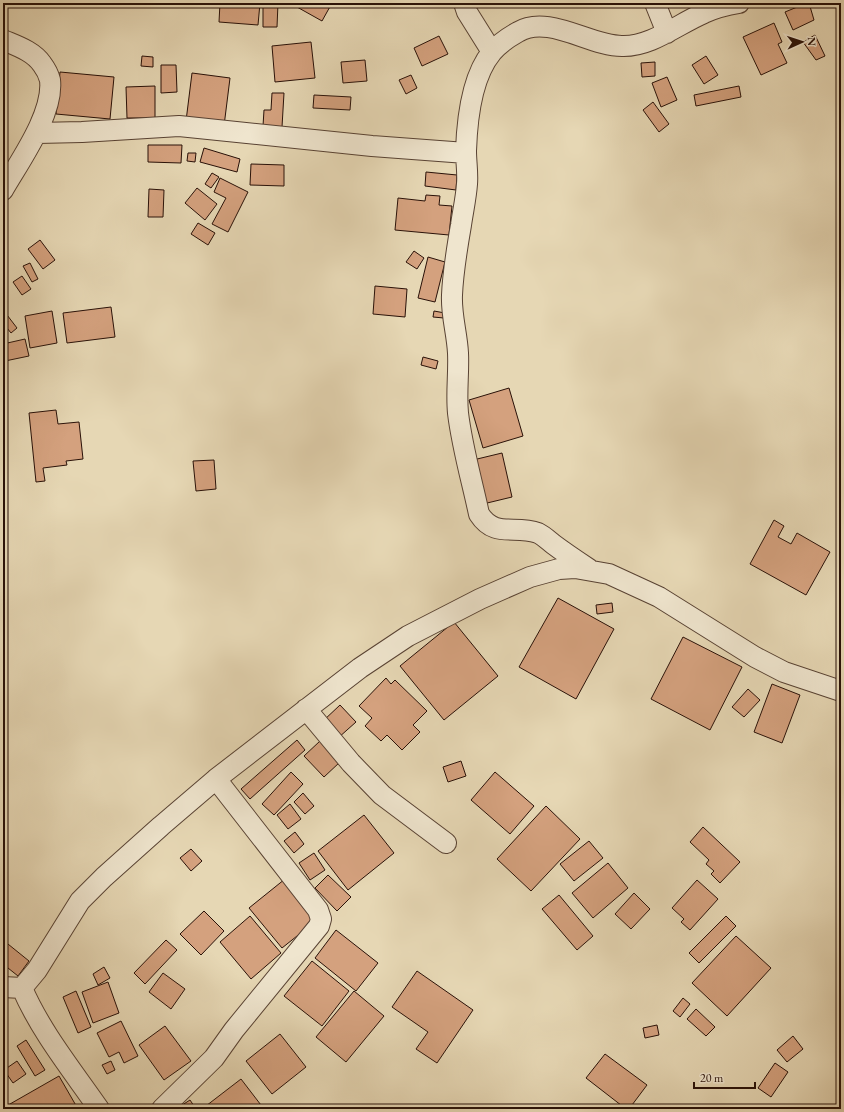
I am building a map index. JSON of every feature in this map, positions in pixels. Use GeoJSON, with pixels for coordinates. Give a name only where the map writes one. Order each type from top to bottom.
{"type":"FeatureCollection","features":[{"type":"Feature","properties":{"kind":"street"},"geometry":{"type":"LineString","coordinates":[[464,3],[467,12],[492,52]]}},
{"type":"Feature","properties":{"kind":"street"},"geometry":{"type":"LineString","coordinates":[[655,3],[667,33]]}},
{"type":"Feature","properties":{"kind":"street"},"geometry":{"type":"LineString","coordinates":[[591,570],[540,534],[527,530],[505,530],[495,528],[486,523],[479,514],[458,411],[458,357],[452,306],[455,267],[467,185],[466,153],[468,125],[476,86],[481,71],[492,52],[501,43],[520,30],[530,27],[558,28],[608,45],[623,46],[639,44],[667,33],[703,13],[739,3]]}},
{"type":"Feature","properties":{"kind":"street"},"geometry":{"type":"LineString","coordinates":[[3,40],[29,51],[42,63],[50,79],[48,100],[37,133],[3,190]]}},
{"type":"Feature","properties":{"kind":"street"},"geometry":{"type":"LineString","coordinates":[[37,133],[179,126],[372,146],[466,153]]}},
{"type":"Feature","properties":{"kind":"street"},"geometry":{"type":"LineString","coordinates":[[99,1109],[30,1008],[12,987],[36,970],[80,901],[132,852],[216,779],[360,668],[408,636],[480,599],[530,577],[575,568],[591,570],[609,574],[659,597],[755,657],[784,672],[841,691]]}},
{"type":"Feature","properties":{"kind":"street"},"geometry":{"type":"LineString","coordinates":[[306,710],[351,763],[382,795],[446,843]]}},
{"type":"Feature","properties":{"kind":"street"},"geometry":{"type":"LineString","coordinates":[[162,1109],[214,1058],[234,1030],[321,922],[318,910],[216,779]]}},
{"type":"Feature","properties":{"kind":"building"},"geometry":{"type":"Polygon","coordinates":[[[220,3],[260,3],[258,25],[219,22],[220,3]]]}},
{"type":"Feature","properties":{"kind":"building"},"geometry":{"type":"Polygon","coordinates":[[[263,3],[278,3],[277,27],[263,27],[263,3]]]}},
{"type":"Feature","properties":{"kind":"building"},"geometry":{"type":"Polygon","coordinates":[[[299,3],[332,3],[322,21],[297,7],[299,3]]]}},
{"type":"Feature","properties":{"kind":"building"},"geometry":{"type":"Polygon","coordinates":[[[809,3],[814,20],[793,30],[785,12],[809,3]]]}},
{"type":"Feature","properties":{"kind":"building"},"geometry":{"type":"Polygon","coordinates":[[[774,23],[782,42],[778,44],[787,63],[761,75],[743,37],[774,23]]]}},
{"type":"Feature","properties":{"kind":"building"},"geometry":{"type":"Polygon","coordinates":[[[815,35],[825,56],[816,60],[803,42],[815,35]]]}},
{"type":"Feature","properties":{"kind":"building"},"geometry":{"type":"Polygon","coordinates":[[[439,36],[448,54],[422,66],[414,48],[439,36]]]}},
{"type":"Feature","properties":{"kind":"building"},"geometry":{"type":"Polygon","coordinates":[[[311,42],[315,78],[275,82],[272,46],[311,42]]]}},
{"type":"Feature","properties":{"kind":"building"},"geometry":{"type":"Polygon","coordinates":[[[142,56],[153,57],[153,67],[141,66],[142,56]]]}},
{"type":"Feature","properties":{"kind":"building"},"geometry":{"type":"Polygon","coordinates":[[[706,56],[718,75],[704,84],[692,65],[706,56]]]}},
{"type":"Feature","properties":{"kind":"building"},"geometry":{"type":"Polygon","coordinates":[[[365,60],[367,81],[343,83],[341,62],[365,60]]]}},
{"type":"Feature","properties":{"kind":"building"},"geometry":{"type":"Polygon","coordinates":[[[655,62],[655,76],[642,77],[641,63],[655,62]]]}},
{"type":"Feature","properties":{"kind":"building"},"geometry":{"type":"Polygon","coordinates":[[[161,65],[176,65],[177,92],[161,93],[161,65]]]}},
{"type":"Feature","properties":{"kind":"building"},"geometry":{"type":"Polygon","coordinates":[[[60,72],[114,77],[110,119],[56,114],[60,72]]]}},
{"type":"Feature","properties":{"kind":"building"},"geometry":{"type":"Polygon","coordinates":[[[192,73],[230,78],[224,126],[186,121],[192,73]]]}},
{"type":"Feature","properties":{"kind":"building"},"geometry":{"type":"Polygon","coordinates":[[[411,75],[417,88],[406,94],[399,80],[411,75]]]}},
{"type":"Feature","properties":{"kind":"building"},"geometry":{"type":"Polygon","coordinates":[[[667,77],[677,100],[661,107],[652,83],[667,77]]]}},
{"type":"Feature","properties":{"kind":"building"},"geometry":{"type":"Polygon","coordinates":[[[155,86],[155,118],[127,118],[126,87],[155,86]]]}},
{"type":"Feature","properties":{"kind":"building"},"geometry":{"type":"Polygon","coordinates":[[[739,86],[741,97],[696,106],[694,95],[739,86]]]}},
{"type":"Feature","properties":{"kind":"building"},"geometry":{"type":"Polygon","coordinates":[[[272,93],[284,93],[282,127],[263,126],[264,110],[271,110],[272,93]]]}},
{"type":"Feature","properties":{"kind":"building"},"geometry":{"type":"Polygon","coordinates":[[[314,95],[351,97],[350,110],[313,108],[314,95]]]}},
{"type":"Feature","properties":{"kind":"building"},"geometry":{"type":"Polygon","coordinates":[[[653,102],[669,124],[659,132],[643,110],[653,102]]]}},
{"type":"Feature","properties":{"kind":"building"},"geometry":{"type":"Polygon","coordinates":[[[148,145],[182,145],[181,163],[148,162],[148,145]]]}},
{"type":"Feature","properties":{"kind":"building"},"geometry":{"type":"Polygon","coordinates":[[[204,148],[240,159],[237,172],[200,162],[204,148]]]}},
{"type":"Feature","properties":{"kind":"building"},"geometry":{"type":"Polygon","coordinates":[[[188,153],[196,153],[195,162],[187,161],[188,153]]]}},
{"type":"Feature","properties":{"kind":"building"},"geometry":{"type":"Polygon","coordinates":[[[251,164],[284,165],[284,186],[250,185],[251,164]]]}},
{"type":"Feature","properties":{"kind":"building"},"geometry":{"type":"Polygon","coordinates":[[[426,172],[457,175],[456,190],[425,186],[426,172]]]}},
{"type":"Feature","properties":{"kind":"building"},"geometry":{"type":"Polygon","coordinates":[[[212,173],[219,177],[211,188],[205,184],[212,173]]]}},
{"type":"Feature","properties":{"kind":"building"},"geometry":{"type":"Polygon","coordinates":[[[220,178],[248,192],[228,232],[212,224],[226,198],[214,192],[220,178]]]}},
{"type":"Feature","properties":{"kind":"building"},"geometry":{"type":"Polygon","coordinates":[[[197,188],[217,204],[205,220],[185,203],[197,188]]]}},
{"type":"Feature","properties":{"kind":"building"},"geometry":{"type":"Polygon","coordinates":[[[149,189],[164,190],[163,217],[148,217],[149,189]]]}},
{"type":"Feature","properties":{"kind":"building"},"geometry":{"type":"Polygon","coordinates":[[[426,195],[440,196],[439,205],[452,206],[449,235],[395,230],[398,198],[425,201],[426,195]]]}},
{"type":"Feature","properties":{"kind":"building"},"geometry":{"type":"Polygon","coordinates":[[[198,223],[215,233],[208,245],[191,234],[198,223]]]}},
{"type":"Feature","properties":{"kind":"building"},"geometry":{"type":"Polygon","coordinates":[[[40,240],[55,260],[43,269],[28,249],[40,240]]]}},
{"type":"Feature","properties":{"kind":"building"},"geometry":{"type":"Polygon","coordinates":[[[414,251],[424,258],[417,269],[406,262],[414,251]]]}},
{"type":"Feature","properties":{"kind":"building"},"geometry":{"type":"Polygon","coordinates":[[[428,257],[445,262],[435,302],[418,298],[428,257]]]}},
{"type":"Feature","properties":{"kind":"building"},"geometry":{"type":"Polygon","coordinates":[[[30,263],[38,279],[32,282],[23,266],[30,263]]]}},
{"type":"Feature","properties":{"kind":"building"},"geometry":{"type":"Polygon","coordinates":[[[22,276],[31,289],[22,295],[13,282],[22,276]]]}},
{"type":"Feature","properties":{"kind":"building"},"geometry":{"type":"Polygon","coordinates":[[[375,286],[407,289],[405,317],[373,314],[375,286]]]}},
{"type":"Feature","properties":{"kind":"building"},"geometry":{"type":"Polygon","coordinates":[[[111,307],[115,337],[67,343],[63,313],[111,307]]]}},
{"type":"Feature","properties":{"kind":"building"},"geometry":{"type":"Polygon","coordinates":[[[4,311],[17,328],[11,333],[3,323],[4,311]]]}},
{"type":"Feature","properties":{"kind":"building"},"geometry":{"type":"Polygon","coordinates":[[[52,311],[57,343],[30,348],[25,316],[52,311]]]}},
{"type":"Feature","properties":{"kind":"building"},"geometry":{"type":"Polygon","coordinates":[[[434,311],[445,313],[444,318],[433,317],[434,311]]]}},
{"type":"Feature","properties":{"kind":"building"},"geometry":{"type":"Polygon","coordinates":[[[25,339],[29,356],[5,361],[3,344],[25,339]]]}},
{"type":"Feature","properties":{"kind":"building"},"geometry":{"type":"Polygon","coordinates":[[[423,357],[438,361],[436,369],[421,365],[423,357]]]}},
{"type":"Feature","properties":{"kind":"building"},"geometry":{"type":"Polygon","coordinates":[[[509,388],[523,436],[483,448],[469,400],[509,388]]]}},
{"type":"Feature","properties":{"kind":"building"},"geometry":{"type":"Polygon","coordinates":[[[56,410],[58,424],[79,422],[83,459],[66,461],[67,465],[43,468],[45,481],[36,482],[29,413],[56,410]]]}},
{"type":"Feature","properties":{"kind":"building"},"geometry":{"type":"Polygon","coordinates":[[[502,453],[512,497],[483,504],[473,460],[502,453]]]}},
{"type":"Feature","properties":{"kind":"building"},"geometry":{"type":"Polygon","coordinates":[[[214,460],[216,489],[196,491],[193,461],[214,460]]]}},
{"type":"Feature","properties":{"kind":"building"},"geometry":{"type":"Polygon","coordinates":[[[774,520],[784,526],[778,537],[791,544],[797,533],[830,552],[806,595],[750,564],[774,520]]]}},
{"type":"Feature","properties":{"kind":"building"},"geometry":{"type":"Polygon","coordinates":[[[558,598],[614,629],[576,699],[519,667],[558,598]]]}},
{"type":"Feature","properties":{"kind":"building"},"geometry":{"type":"Polygon","coordinates":[[[612,603],[613,612],[597,614],[596,605],[612,603]]]}},
{"type":"Feature","properties":{"kind":"building"},"geometry":{"type":"Polygon","coordinates":[[[454,622],[498,676],[444,720],[400,666],[454,622]]]}},
{"type":"Feature","properties":{"kind":"building"},"geometry":{"type":"Polygon","coordinates":[[[683,637],[742,667],[710,730],[651,699],[683,637]]]}},
{"type":"Feature","properties":{"kind":"building"},"geometry":{"type":"Polygon","coordinates":[[[386,678],[391,684],[395,680],[427,711],[413,725],[420,732],[402,750],[387,735],[381,741],[365,726],[372,718],[359,706],[386,678]]]}},
{"type":"Feature","properties":{"kind":"building"},"geometry":{"type":"Polygon","coordinates":[[[772,684],[800,695],[782,743],[754,732],[772,684]]]}},
{"type":"Feature","properties":{"kind":"building"},"geometry":{"type":"Polygon","coordinates":[[[748,689],[760,700],[744,717],[732,707],[748,689]]]}},
{"type":"Feature","properties":{"kind":"building"},"geometry":{"type":"Polygon","coordinates":[[[340,705],[356,722],[338,738],[323,721],[340,705]]]}},
{"type":"Feature","properties":{"kind":"building"},"geometry":{"type":"Polygon","coordinates":[[[297,740],[305,750],[250,799],[241,789],[297,740]]]}},
{"type":"Feature","properties":{"kind":"building"},"geometry":{"type":"Polygon","coordinates":[[[320,741],[340,762],[324,777],[304,756],[320,741]]]}},
{"type":"Feature","properties":{"kind":"building"},"geometry":{"type":"Polygon","coordinates":[[[461,761],[466,776],[448,782],[443,767],[461,761]]]}},
{"type":"Feature","properties":{"kind":"building"},"geometry":{"type":"Polygon","coordinates":[[[291,772],[303,784],[274,815],[262,804],[291,772]]]}},
{"type":"Feature","properties":{"kind":"building"},"geometry":{"type":"Polygon","coordinates":[[[495,772],[534,806],[510,834],[471,800],[495,772]]]}},
{"type":"Feature","properties":{"kind":"building"},"geometry":{"type":"Polygon","coordinates":[[[303,793],[314,806],[305,814],[294,802],[303,793]]]}},
{"type":"Feature","properties":{"kind":"building"},"geometry":{"type":"Polygon","coordinates":[[[290,804],[301,819],[288,829],[277,815],[290,804]]]}},
{"type":"Feature","properties":{"kind":"building"},"geometry":{"type":"Polygon","coordinates":[[[546,806],[580,839],[531,891],[497,859],[546,806]]]}},
{"type":"Feature","properties":{"kind":"building"},"geometry":{"type":"Polygon","coordinates":[[[364,815],[394,853],[348,890],[318,851],[364,815]]]}},
{"type":"Feature","properties":{"kind":"building"},"geometry":{"type":"Polygon","coordinates":[[[703,827],[740,862],[720,883],[711,874],[714,871],[706,864],[709,860],[690,842],[703,827]]]}},
{"type":"Feature","properties":{"kind":"building"},"geometry":{"type":"Polygon","coordinates":[[[295,832],[304,844],[294,853],[284,841],[295,832]]]}},
{"type":"Feature","properties":{"kind":"building"},"geometry":{"type":"Polygon","coordinates":[[[589,841],[603,858],[574,881],[560,864],[589,841]]]}},
{"type":"Feature","properties":{"kind":"building"},"geometry":{"type":"Polygon","coordinates":[[[191,849],[202,861],[191,871],[180,858],[191,849]]]}},
{"type":"Feature","properties":{"kind":"building"},"geometry":{"type":"Polygon","coordinates":[[[314,853],[325,870],[310,880],[299,863],[314,853]]]}},
{"type":"Feature","properties":{"kind":"building"},"geometry":{"type":"Polygon","coordinates":[[[608,863],[628,888],[593,918],[572,893],[608,863]]]}},
{"type":"Feature","properties":{"kind":"building"},"geometry":{"type":"Polygon","coordinates":[[[328,875],[351,897],[337,911],[315,888],[328,875]]]}},
{"type":"Feature","properties":{"kind":"building"},"geometry":{"type":"Polygon","coordinates":[[[285,879],[317,920],[282,948],[249,908],[285,879]]]}},
{"type":"Feature","properties":{"kind":"building"},"geometry":{"type":"Polygon","coordinates":[[[697,880],[718,899],[690,930],[681,922],[684,919],[672,908],[697,880]]]}},
{"type":"Feature","properties":{"kind":"building"},"geometry":{"type":"Polygon","coordinates":[[[634,893],[650,909],[631,929],[615,914],[634,893]]]}},
{"type":"Feature","properties":{"kind":"building"},"geometry":{"type":"Polygon","coordinates":[[[559,895],[593,936],[577,950],[542,909],[559,895]]]}},
{"type":"Feature","properties":{"kind":"building"},"geometry":{"type":"Polygon","coordinates":[[[204,911],[224,931],[201,955],[180,934],[204,911]]]}},
{"type":"Feature","properties":{"kind":"building"},"geometry":{"type":"Polygon","coordinates":[[[250,916],[281,953],[251,979],[220,942],[250,916]]]}},
{"type":"Feature","properties":{"kind":"building"},"geometry":{"type":"Polygon","coordinates":[[[726,916],[736,926],[699,963],[689,953],[726,916]]]}},
{"type":"Feature","properties":{"kind":"building"},"geometry":{"type":"Polygon","coordinates":[[[336,930],[378,963],[356,991],[315,958],[336,930]]]}},
{"type":"Feature","properties":{"kind":"building"},"geometry":{"type":"Polygon","coordinates":[[[736,936],[771,968],[727,1016],[692,983],[736,936]]]}},
{"type":"Feature","properties":{"kind":"building"},"geometry":{"type":"Polygon","coordinates":[[[3,940],[29,961],[18,976],[3,964],[3,940]]]}},
{"type":"Feature","properties":{"kind":"building"},"geometry":{"type":"Polygon","coordinates":[[[166,940],[177,950],[145,984],[134,973],[166,940]]]}},
{"type":"Feature","properties":{"kind":"building"},"geometry":{"type":"Polygon","coordinates":[[[312,961],[349,991],[322,1026],[284,996],[312,961]]]}},
{"type":"Feature","properties":{"kind":"building"},"geometry":{"type":"Polygon","coordinates":[[[104,967],[110,978],[98,985],[93,974],[104,967]]]}},
{"type":"Feature","properties":{"kind":"building"},"geometry":{"type":"Polygon","coordinates":[[[417,971],[473,1010],[437,1063],[416,1049],[428,1032],[392,1007],[417,971]]]}},
{"type":"Feature","properties":{"kind":"building"},"geometry":{"type":"Polygon","coordinates":[[[163,973],[185,989],[171,1009],[149,992],[163,973]]]}},
{"type":"Feature","properties":{"kind":"building"},"geometry":{"type":"Polygon","coordinates":[[[108,982],[119,1013],[93,1023],[82,992],[108,982]]]}},
{"type":"Feature","properties":{"kind":"building"},"geometry":{"type":"Polygon","coordinates":[[[76,991],[91,1027],[78,1033],[63,997],[76,991]]]}},
{"type":"Feature","properties":{"kind":"building"},"geometry":{"type":"Polygon","coordinates":[[[354,991],[384,1016],[346,1062],[316,1037],[354,991]]]}},
{"type":"Feature","properties":{"kind":"building"},"geometry":{"type":"Polygon","coordinates":[[[683,998],[690,1004],[680,1017],[673,1011],[683,998]]]}},
{"type":"Feature","properties":{"kind":"building"},"geometry":{"type":"Polygon","coordinates":[[[696,1009],[715,1027],[706,1036],[687,1019],[696,1009]]]}},
{"type":"Feature","properties":{"kind":"building"},"geometry":{"type":"Polygon","coordinates":[[[121,1021],[138,1056],[124,1063],[119,1052],[109,1057],[97,1033],[121,1021]]]}},
{"type":"Feature","properties":{"kind":"building"},"geometry":{"type":"Polygon","coordinates":[[[657,1025],[659,1035],[645,1038],[643,1028],[657,1025]]]}},
{"type":"Feature","properties":{"kind":"building"},"geometry":{"type":"Polygon","coordinates":[[[165,1026],[191,1061],[164,1080],[139,1045],[165,1026]]]}},
{"type":"Feature","properties":{"kind":"building"},"geometry":{"type":"Polygon","coordinates":[[[280,1034],[306,1067],[272,1094],[246,1061],[280,1034]]]}},
{"type":"Feature","properties":{"kind":"building"},"geometry":{"type":"Polygon","coordinates":[[[793,1036],[803,1049],[787,1062],[777,1050],[793,1036]]]}},
{"type":"Feature","properties":{"kind":"building"},"geometry":{"type":"Polygon","coordinates":[[[26,1040],[45,1070],[35,1076],[17,1046],[26,1040]]]}},
{"type":"Feature","properties":{"kind":"building"},"geometry":{"type":"Polygon","coordinates":[[[605,1054],[647,1085],[629,1109],[626,1109],[586,1078],[605,1054]]]}},
{"type":"Feature","properties":{"kind":"building"},"geometry":{"type":"Polygon","coordinates":[[[17,1061],[26,1074],[13,1083],[4,1070],[17,1061]]]}},
{"type":"Feature","properties":{"kind":"building"},"geometry":{"type":"Polygon","coordinates":[[[111,1061],[115,1070],[107,1074],[102,1065],[111,1061]]]}},
{"type":"Feature","properties":{"kind":"building"},"geometry":{"type":"Polygon","coordinates":[[[775,1063],[788,1072],[771,1097],[758,1088],[775,1063]]]}},
{"type":"Feature","properties":{"kind":"building"},"geometry":{"type":"Polygon","coordinates":[[[59,1076],[78,1109],[3,1109],[3,1108],[59,1076]]]}},
{"type":"Feature","properties":{"kind":"building"},"geometry":{"type":"Polygon","coordinates":[[[241,1079],[264,1109],[202,1109],[241,1079]]]}},
{"type":"Feature","properties":{"kind":"building"},"geometry":{"type":"Polygon","coordinates":[[[190,1100],[196,1109],[176,1109],[190,1100]]]}}]}
